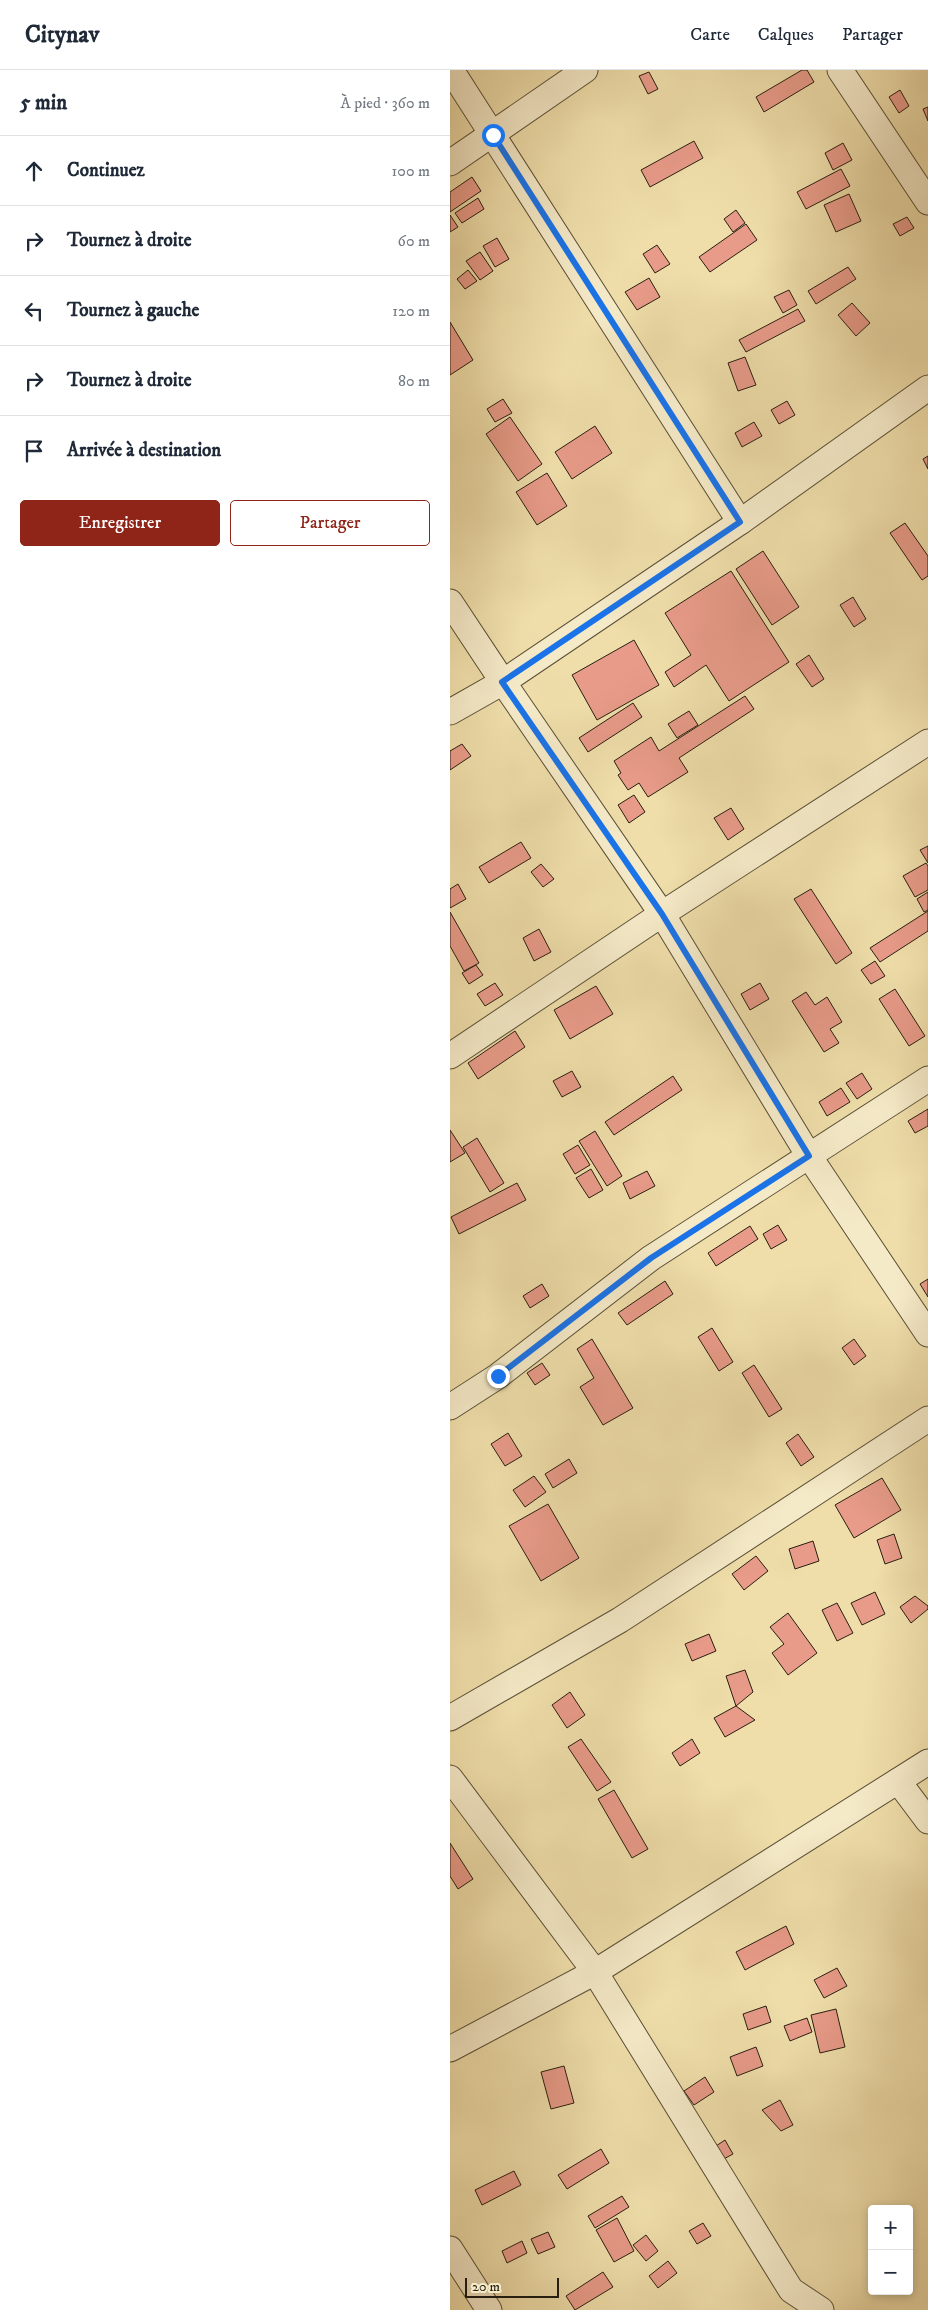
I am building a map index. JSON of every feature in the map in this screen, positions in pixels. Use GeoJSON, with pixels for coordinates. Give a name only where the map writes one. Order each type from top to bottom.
{"type":"FeatureCollection","features":[{"type":"Feature","properties":{"kind":"street"},"geometry":{"type":"LineString","coordinates":[[451,70],[740,522]]}},
{"type":"Feature","properties":{"kind":"street"},"geometry":{"type":"LineString","coordinates":[[450,163],[586,70]]}},
{"type":"Feature","properties":{"kind":"street"},"geometry":{"type":"LineString","coordinates":[[840,70],[928,202]]}},
{"type":"Feature","properties":{"kind":"street"},"geometry":{"type":"LineString","coordinates":[[450,712],[502,682],[740,522],[928,388]]}},
{"type":"Feature","properties":{"kind":"street"},"geometry":{"type":"LineString","coordinates":[[450,602],[502,682],[662,914],[809,1156],[928,1334]]}},
{"type":"Feature","properties":{"kind":"street"},"geometry":{"type":"LineString","coordinates":[[450,1056],[662,914],[928,742]]}},
{"type":"Feature","properties":{"kind":"street"},"geometry":{"type":"LineString","coordinates":[[450,1407],[498,1376],[651,1258],[928,1078]]}},
{"type":"Feature","properties":{"kind":"street"},"geometry":{"type":"LineString","coordinates":[[450,1718],[620,1620],[928,1419]]}},
{"type":"Feature","properties":{"kind":"street"},"geometry":{"type":"LineString","coordinates":[[450,2049],[595,1972],[928,1762]]}},
{"type":"Feature","properties":{"kind":"street"},"geometry":{"type":"LineString","coordinates":[[450,1778],[595,1972],[792,2290],[821,2310]]}},
{"type":"Feature","properties":{"kind":"street"},"geometry":{"type":"LineString","coordinates":[[898,1782],[928,1820]]}},
{"type":"Feature","properties":{"kind":"street"},"geometry":{"type":"LineString","coordinates":[[450,2249],[489,2310]]}},
{"type":"Feature","properties":{"kind":"building"},"geometry":{"type":"Polygon","coordinates":[[[802,70],[807,70],[814,82],[764,112],[756,97],[802,70]]]}},
{"type":"Feature","properties":{"kind":"building"},"geometry":{"type":"Polygon","coordinates":[[[649,72],[658,89],[648,94],[639,76],[649,72]]]}},
{"type":"Feature","properties":{"kind":"building"},"geometry":{"type":"Polygon","coordinates":[[[900,90],[909,106],[899,113],[889,97],[900,90]]]}},
{"type":"Feature","properties":{"kind":"building"},"geometry":{"type":"Polygon","coordinates":[[[928,107],[928,121],[923,109],[928,107]]]}},
{"type":"Feature","properties":{"kind":"building"},"geometry":{"type":"Polygon","coordinates":[[[694,141],[703,158],[650,187],[641,170],[694,141]]]}},
{"type":"Feature","properties":{"kind":"building"},"geometry":{"type":"Polygon","coordinates":[[[843,143],[852,160],[833,170],[825,153],[843,143]]]}},
{"type":"Feature","properties":{"kind":"building"},"geometry":{"type":"Polygon","coordinates":[[[841,169],[850,186],[806,209],[797,192],[841,169]]]}},
{"type":"Feature","properties":{"kind":"building"},"geometry":{"type":"Polygon","coordinates":[[[472,177],[481,191],[450,212],[450,192],[472,177]]]}},
{"type":"Feature","properties":{"kind":"building"},"geometry":{"type":"Polygon","coordinates":[[[849,194],[861,221],[836,232],[824,205],[849,194]]]}},
{"type":"Feature","properties":{"kind":"building"},"geometry":{"type":"Polygon","coordinates":[[[478,198],[484,209],[462,223],[455,213],[478,198]]]}},
{"type":"Feature","properties":{"kind":"building"},"geometry":{"type":"Polygon","coordinates":[[[736,210],[745,223],[733,232],[724,219],[736,210]]]}},
{"type":"Feature","properties":{"kind":"building"},"geometry":{"type":"Polygon","coordinates":[[[450,215],[458,227],[450,232],[450,215]]]}},
{"type":"Feature","properties":{"kind":"building"},"geometry":{"type":"Polygon","coordinates":[[[907,217],[914,228],[900,236],[893,224],[907,217]]]}},
{"type":"Feature","properties":{"kind":"building"},"geometry":{"type":"Polygon","coordinates":[[[746,224],[757,240],[710,272],[699,257],[746,224]]]}},
{"type":"Feature","properties":{"kind":"building"},"geometry":{"type":"Polygon","coordinates":[[[497,238],[509,259],[495,267],[483,246],[497,238]]]}},
{"type":"Feature","properties":{"kind":"building"},"geometry":{"type":"Polygon","coordinates":[[[657,245],[670,264],[655,273],[643,254],[657,245]]]}},
{"type":"Feature","properties":{"kind":"building"},"geometry":{"type":"Polygon","coordinates":[[[480,252],[493,271],[480,280],[466,261],[480,252]]]}},
{"type":"Feature","properties":{"kind":"building"},"geometry":{"type":"Polygon","coordinates":[[[848,267],[856,279],[816,304],[808,291],[848,267]]]}},
{"type":"Feature","properties":{"kind":"building"},"geometry":{"type":"Polygon","coordinates":[[[468,270],[477,281],[465,289],[457,279],[468,270]]]}},
{"type":"Feature","properties":{"kind":"building"},"geometry":{"type":"Polygon","coordinates":[[[649,278],[660,297],[637,310],[625,292],[649,278]]]}},
{"type":"Feature","properties":{"kind":"building"},"geometry":{"type":"Polygon","coordinates":[[[789,290],[797,305],[783,313],[774,297],[789,290]]]}},
{"type":"Feature","properties":{"kind":"building"},"geometry":{"type":"Polygon","coordinates":[[[852,303],[870,323],[856,336],[838,315],[852,303]]]}},
{"type":"Feature","properties":{"kind":"building"},"geometry":{"type":"Polygon","coordinates":[[[798,309],[805,321],[746,352],[739,340],[798,309]]]}},
{"type":"Feature","properties":{"kind":"building"},"geometry":{"type":"Polygon","coordinates":[[[450,322],[473,360],[450,375],[450,322]]]}},
{"type":"Feature","properties":{"kind":"building"},"geometry":{"type":"Polygon","coordinates":[[[745,357],[756,385],[738,391],[728,363],[745,357]]]}},
{"type":"Feature","properties":{"kind":"building"},"geometry":{"type":"Polygon","coordinates":[[[503,399],[512,413],[495,422],[487,409],[503,399]]]}},
{"type":"Feature","properties":{"kind":"building"},"geometry":{"type":"Polygon","coordinates":[[[787,401],[795,415],[779,424],[771,410],[787,401]]]}},
{"type":"Feature","properties":{"kind":"building"},"geometry":{"type":"Polygon","coordinates":[[[510,417],[542,464],[518,481],[486,434],[510,417]]]}},
{"type":"Feature","properties":{"kind":"building"},"geometry":{"type":"Polygon","coordinates":[[[754,422],[762,436],[742,447],[735,433],[754,422]]]}},
{"type":"Feature","properties":{"kind":"building"},"geometry":{"type":"Polygon","coordinates":[[[595,426],[612,453],[572,479],[555,452],[595,426]]]}},
{"type":"Feature","properties":{"kind":"building"},"geometry":{"type":"Polygon","coordinates":[[[928,456],[928,469],[923,459],[928,456]]]}},
{"type":"Feature","properties":{"kind":"building"},"geometry":{"type":"Polygon","coordinates":[[[547,473],[567,506],[537,525],[516,492],[547,473]]]}},
{"type":"Feature","properties":{"kind":"building"},"geometry":{"type":"Polygon","coordinates":[[[905,523],[928,556],[928,576],[922,580],[890,533],[905,523]]]}},
{"type":"Feature","properties":{"kind":"building"},"geometry":{"type":"Polygon","coordinates":[[[763,551],[799,607],[772,625],[736,569],[763,551]]]}},
{"type":"Feature","properties":{"kind":"building"},"geometry":{"type":"Polygon","coordinates":[[[731,571],[789,662],[729,701],[706,665],[674,687],[665,672],[691,655],[665,613],[731,571]]]}},
{"type":"Feature","properties":{"kind":"building"},"geometry":{"type":"Polygon","coordinates":[[[853,597],[866,619],[854,627],[840,605],[853,597]]]}},
{"type":"Feature","properties":{"kind":"building"},"geometry":{"type":"Polygon","coordinates":[[[634,640],[659,685],[597,720],[572,675],[634,640]]]}},
{"type":"Feature","properties":{"kind":"building"},"geometry":{"type":"Polygon","coordinates":[[[809,655],[824,679],[812,687],[796,664],[809,655]]]}},
{"type":"Feature","properties":{"kind":"building"},"geometry":{"type":"Polygon","coordinates":[[[745,696],[754,709],[679,758],[688,772],[648,797],[639,783],[628,790],[618,775],[621,773],[614,761],[651,737],[659,751],[745,696]]]}},
{"type":"Feature","properties":{"kind":"building"},"geometry":{"type":"Polygon","coordinates":[[[633,703],[642,717],[588,752],[579,738],[633,703]]]}},
{"type":"Feature","properties":{"kind":"building"},"geometry":{"type":"Polygon","coordinates":[[[689,711],[698,725],[677,738],[668,724],[689,711]]]}},
{"type":"Feature","properties":{"kind":"building"},"geometry":{"type":"Polygon","coordinates":[[[462,744],[471,756],[450,770],[450,751],[462,744]]]}},
{"type":"Feature","properties":{"kind":"building"},"geometry":{"type":"Polygon","coordinates":[[[634,795],[645,812],[629,823],[618,805],[634,795]]]}},
{"type":"Feature","properties":{"kind":"building"},"geometry":{"type":"Polygon","coordinates":[[[731,808],[744,829],[728,840],[714,818],[731,808]]]}},
{"type":"Feature","properties":{"kind":"building"},"geometry":{"type":"Polygon","coordinates":[[[521,842],[531,858],[489,883],[479,867],[521,842]]]}},
{"type":"Feature","properties":{"kind":"building"},"geometry":{"type":"Polygon","coordinates":[[[928,846],[928,863],[920,850],[928,846]]]}},
{"type":"Feature","properties":{"kind":"building"},"geometry":{"type":"Polygon","coordinates":[[[926,863],[928,866],[928,890],[915,897],[903,876],[926,863]]]}},
{"type":"Feature","properties":{"kind":"building"},"geometry":{"type":"Polygon","coordinates":[[[541,864],[554,879],[543,887],[531,872],[541,864]]]}},
{"type":"Feature","properties":{"kind":"building"},"geometry":{"type":"Polygon","coordinates":[[[458,884],[466,899],[450,908],[450,889],[458,884]]]}},
{"type":"Feature","properties":{"kind":"building"},"geometry":{"type":"Polygon","coordinates":[[[811,889],[852,953],[836,964],[794,899],[811,889]]]}},
{"type":"Feature","properties":{"kind":"building"},"geometry":{"type":"Polygon","coordinates":[[[928,892],[928,910],[924,912],[917,899],[928,892]]]}},
{"type":"Feature","properties":{"kind":"building"},"geometry":{"type":"Polygon","coordinates":[[[928,911],[928,931],[880,962],[870,948],[928,911]]]}},
{"type":"Feature","properties":{"kind":"building"},"geometry":{"type":"Polygon","coordinates":[[[450,912],[479,963],[464,971],[450,946],[450,912]]]}},
{"type":"Feature","properties":{"kind":"building"},"geometry":{"type":"Polygon","coordinates":[[[539,929],[551,952],[534,961],[523,938],[539,929]]]}},
{"type":"Feature","properties":{"kind":"building"},"geometry":{"type":"Polygon","coordinates":[[[875,961],[885,976],[871,984],[861,970],[875,961]]]}},
{"type":"Feature","properties":{"kind":"building"},"geometry":{"type":"Polygon","coordinates":[[[476,965],[483,975],[469,984],[462,973],[476,965]]]}},
{"type":"Feature","properties":{"kind":"building"},"geometry":{"type":"Polygon","coordinates":[[[495,983],[503,995],[485,1006],[477,994],[495,983]]]}},
{"type":"Feature","properties":{"kind":"building"},"geometry":{"type":"Polygon","coordinates":[[[760,983],[769,999],[750,1010],[741,994],[760,983]]]}},
{"type":"Feature","properties":{"kind":"building"},"geometry":{"type":"Polygon","coordinates":[[[596,986],[613,1014],[570,1039],[554,1010],[596,986]]]}},
{"type":"Feature","properties":{"kind":"building"},"geometry":{"type":"Polygon","coordinates":[[[895,989],[925,1036],[909,1046],[879,999],[895,989]]]}},
{"type":"Feature","properties":{"kind":"building"},"geometry":{"type":"Polygon","coordinates":[[[806,992],[815,1005],[827,997],[842,1022],[830,1029],[839,1043],[824,1052],[792,1001],[806,992]]]}},
{"type":"Feature","properties":{"kind":"building"},"geometry":{"type":"Polygon","coordinates":[[[515,1031],[525,1047],[478,1079],[468,1063],[515,1031]]]}},
{"type":"Feature","properties":{"kind":"building"},"geometry":{"type":"Polygon","coordinates":[[[572,1071],[581,1087],[562,1097],[553,1081],[572,1071]]]}},
{"type":"Feature","properties":{"kind":"building"},"geometry":{"type":"Polygon","coordinates":[[[862,1073],[872,1089],[857,1099],[846,1083],[862,1073]]]}},
{"type":"Feature","properties":{"kind":"building"},"geometry":{"type":"Polygon","coordinates":[[[673,1076],[682,1090],[614,1135],[605,1122],[673,1076]]]}},
{"type":"Feature","properties":{"kind":"building"},"geometry":{"type":"Polygon","coordinates":[[[841,1088],[850,1102],[827,1116],[819,1102],[841,1088]]]}},
{"type":"Feature","properties":{"kind":"building"},"geometry":{"type":"Polygon","coordinates":[[[928,1109],[928,1126],[915,1133],[908,1121],[928,1109]]]}},
{"type":"Feature","properties":{"kind":"building"},"geometry":{"type":"Polygon","coordinates":[[[450,1130],[465,1153],[450,1162],[450,1130]]]}},
{"type":"Feature","properties":{"kind":"building"},"geometry":{"type":"Polygon","coordinates":[[[595,1131],[622,1176],[607,1186],[579,1141],[595,1131]]]}},
{"type":"Feature","properties":{"kind":"building"},"geometry":{"type":"Polygon","coordinates":[[[477,1138],[504,1183],[490,1192],[463,1147],[477,1138]]]}},
{"type":"Feature","properties":{"kind":"building"},"geometry":{"type":"Polygon","coordinates":[[[578,1145],[590,1165],[575,1174],[563,1154],[578,1145]]]}},
{"type":"Feature","properties":{"kind":"building"},"geometry":{"type":"Polygon","coordinates":[[[591,1169],[603,1190],[589,1198],[576,1178],[591,1169]]]}},
{"type":"Feature","properties":{"kind":"building"},"geometry":{"type":"Polygon","coordinates":[[[647,1171],[655,1186],[630,1199],[623,1183],[647,1171]]]}},
{"type":"Feature","properties":{"kind":"building"},"geometry":{"type":"Polygon","coordinates":[[[517,1183],[526,1200],[459,1234],[451,1217],[517,1183]]]}},
{"type":"Feature","properties":{"kind":"building"},"geometry":{"type":"Polygon","coordinates":[[[778,1225],[787,1240],[771,1249],[763,1234],[778,1225]]]}},
{"type":"Feature","properties":{"kind":"building"},"geometry":{"type":"Polygon","coordinates":[[[750,1226],[758,1239],[716,1266],[708,1253],[750,1226]]]}},
{"type":"Feature","properties":{"kind":"building"},"geometry":{"type":"Polygon","coordinates":[[[928,1279],[928,1297],[920,1284],[928,1279]]]}},
{"type":"Feature","properties":{"kind":"building"},"geometry":{"type":"Polygon","coordinates":[[[665,1281],[673,1294],[627,1325],[618,1313],[665,1281]]]}},
{"type":"Feature","properties":{"kind":"building"},"geometry":{"type":"Polygon","coordinates":[[[542,1284],[549,1296],[530,1308],[523,1296],[542,1284]]]}},
{"type":"Feature","properties":{"kind":"building"},"geometry":{"type":"Polygon","coordinates":[[[712,1328],[733,1362],[719,1371],[698,1337],[712,1328]]]}},
{"type":"Feature","properties":{"kind":"building"},"geometry":{"type":"Polygon","coordinates":[[[592,1339],[633,1408],[603,1425],[580,1387],[594,1378],[577,1349],[592,1339]]]}},
{"type":"Feature","properties":{"kind":"building"},"geometry":{"type":"Polygon","coordinates":[[[854,1339],[866,1356],[854,1365],[842,1348],[854,1339]]]}},
{"type":"Feature","properties":{"kind":"building"},"geometry":{"type":"Polygon","coordinates":[[[542,1363],[550,1375],[535,1385],[527,1373],[542,1363]]]}},
{"type":"Feature","properties":{"kind":"building"},"geometry":{"type":"Polygon","coordinates":[[[754,1365],[782,1409],[769,1417],[742,1373],[754,1365]]]}},
{"type":"Feature","properties":{"kind":"building"},"geometry":{"type":"Polygon","coordinates":[[[508,1433],[522,1456],[505,1466],[491,1444],[508,1433]]]}},
{"type":"Feature","properties":{"kind":"building"},"geometry":{"type":"Polygon","coordinates":[[[798,1434],[814,1457],[801,1466],[786,1443],[798,1434]]]}},
{"type":"Feature","properties":{"kind":"building"},"geometry":{"type":"Polygon","coordinates":[[[569,1459],[577,1473],[553,1488],[545,1474],[569,1459]]]}},
{"type":"Feature","properties":{"kind":"building"},"geometry":{"type":"Polygon","coordinates":[[[534,1476],[546,1492],[525,1507],[513,1490],[534,1476]]]}},
{"type":"Feature","properties":{"kind":"building"},"geometry":{"type":"Polygon","coordinates":[[[882,1478],[901,1510],[854,1538],[835,1505],[882,1478]]]}},
{"type":"Feature","properties":{"kind":"building"},"geometry":{"type":"Polygon","coordinates":[[[548,1504],[579,1558],[541,1581],[509,1526],[548,1504]]]}},
{"type":"Feature","properties":{"kind":"building"},"geometry":{"type":"Polygon","coordinates":[[[894,1534],[902,1558],[885,1564],[877,1540],[894,1534]]]}},
{"type":"Feature","properties":{"kind":"building"},"geometry":{"type":"Polygon","coordinates":[[[813,1541],[819,1561],[795,1569],[789,1549],[813,1541]]]}},
{"type":"Feature","properties":{"kind":"building"},"geometry":{"type":"Polygon","coordinates":[[[756,1556],[768,1571],[744,1590],[732,1574],[756,1556]]]}},
{"type":"Feature","properties":{"kind":"building"},"geometry":{"type":"Polygon","coordinates":[[[875,1592],[885,1614],[862,1625],[851,1603],[875,1592]]]}},
{"type":"Feature","properties":{"kind":"building"},"geometry":{"type":"Polygon","coordinates":[[[915,1596],[928,1606],[928,1609],[911,1623],[900,1607],[915,1596]]]}},
{"type":"Feature","properties":{"kind":"building"},"geometry":{"type":"Polygon","coordinates":[[[837,1603],[853,1633],[837,1641],[822,1610],[837,1603]]]}},
{"type":"Feature","properties":{"kind":"building"},"geometry":{"type":"Polygon","coordinates":[[[788,1613],[817,1653],[788,1675],[772,1653],[784,1644],[770,1627],[788,1613]]]}},
{"type":"Feature","properties":{"kind":"building"},"geometry":{"type":"Polygon","coordinates":[[[709,1634],[716,1651],[692,1661],[685,1644],[709,1634]]]}},
{"type":"Feature","properties":{"kind":"building"},"geometry":{"type":"Polygon","coordinates":[[[745,1670],[753,1692],[736,1706],[726,1676],[745,1670]]]}},
{"type":"Feature","properties":{"kind":"building"},"geometry":{"type":"Polygon","coordinates":[[[570,1692],[585,1715],[567,1728],[552,1705],[570,1692]]]}},
{"type":"Feature","properties":{"kind":"building"},"geometry":{"type":"Polygon","coordinates":[[[736,1706],[755,1720],[725,1737],[714,1718],[736,1706]]]}},
{"type":"Feature","properties":{"kind":"building"},"geometry":{"type":"Polygon","coordinates":[[[581,1739],[611,1782],[597,1791],[568,1747],[581,1739]]]}},
{"type":"Feature","properties":{"kind":"building"},"geometry":{"type":"Polygon","coordinates":[[[692,1739],[700,1753],[680,1766],[672,1753],[692,1739]]]}},
{"type":"Feature","properties":{"kind":"building"},"geometry":{"type":"Polygon","coordinates":[[[614,1790],[648,1849],[632,1858],[598,1799],[614,1790]]]}},
{"type":"Feature","properties":{"kind":"building"},"geometry":{"type":"Polygon","coordinates":[[[450,1843],[473,1879],[458,1889],[450,1876],[450,1843]]]}},
{"type":"Feature","properties":{"kind":"building"},"geometry":{"type":"Polygon","coordinates":[[[786,1926],[794,1944],[745,1970],[736,1952],[786,1926]]]}},
{"type":"Feature","properties":{"kind":"building"},"geometry":{"type":"Polygon","coordinates":[[[837,1968],[847,1986],[824,1998],[814,1980],[837,1968]]]}},
{"type":"Feature","properties":{"kind":"building"},"geometry":{"type":"Polygon","coordinates":[[[766,2006],[771,2022],[748,2030],[743,2014],[766,2006]]]}},
{"type":"Feature","properties":{"kind":"building"},"geometry":{"type":"Polygon","coordinates":[[[836,2009],[845,2047],[820,2053],[811,2015],[836,2009]]]}},
{"type":"Feature","properties":{"kind":"building"},"geometry":{"type":"Polygon","coordinates":[[[807,2018],[812,2032],[790,2041],[784,2026],[807,2018]]]}},
{"type":"Feature","properties":{"kind":"building"},"geometry":{"type":"Polygon","coordinates":[[[756,2047],[763,2066],[737,2076],[730,2057],[756,2047]]]}},
{"type":"Feature","properties":{"kind":"building"},"geometry":{"type":"Polygon","coordinates":[[[564,2066],[574,2103],[551,2109],[541,2072],[564,2066]]]}},
{"type":"Feature","properties":{"kind":"building"},"geometry":{"type":"Polygon","coordinates":[[[705,2077],[714,2092],[694,2105],[684,2091],[705,2077]]]}},
{"type":"Feature","properties":{"kind":"building"},"geometry":{"type":"Polygon","coordinates":[[[780,2100],[793,2125],[781,2131],[762,2110],[780,2100]]]}},
{"type":"Feature","properties":{"kind":"building"},"geometry":{"type":"Polygon","coordinates":[[[725,2140],[733,2154],[720,2161],[713,2148],[725,2140]]]}},
{"type":"Feature","properties":{"kind":"building"},"geometry":{"type":"Polygon","coordinates":[[[601,2149],[609,2163],[567,2189],[558,2175],[601,2149]]]}},
{"type":"Feature","properties":{"kind":"building"},"geometry":{"type":"Polygon","coordinates":[[[514,2171],[521,2185],[482,2205],[475,2190],[514,2171]]]}},
{"type":"Feature","properties":{"kind":"building"},"geometry":{"type":"Polygon","coordinates":[[[622,2196],[629,2207],[595,2228],[588,2216],[622,2196]]]}},
{"type":"Feature","properties":{"kind":"building"},"geometry":{"type":"Polygon","coordinates":[[[617,2218],[634,2251],[614,2262],[596,2230],[617,2218]]]}},
{"type":"Feature","properties":{"kind":"building"},"geometry":{"type":"Polygon","coordinates":[[[703,2223],[711,2236],[697,2244],[689,2231],[703,2223]]]}},
{"type":"Feature","properties":{"kind":"building"},"geometry":{"type":"Polygon","coordinates":[[[548,2232],[555,2247],[538,2254],[531,2239],[548,2232]]]}},
{"type":"Feature","properties":{"kind":"building"},"geometry":{"type":"Polygon","coordinates":[[[646,2235],[658,2251],[646,2261],[633,2245],[646,2235]]]}},
{"type":"Feature","properties":{"kind":"building"},"geometry":{"type":"Polygon","coordinates":[[[522,2241],[527,2253],[507,2263],[502,2251],[522,2241]]]}},
{"type":"Feature","properties":{"kind":"building"},"geometry":{"type":"Polygon","coordinates":[[[668,2261],[677,2273],[658,2288],[649,2276],[668,2261]]]}},
{"type":"Feature","properties":{"kind":"building"},"geometry":{"type":"Polygon","coordinates":[[[603,2272],[613,2287],[575,2310],[566,2296],[603,2272]]]}},
{"type":"Feature","properties":{"kind":"route"},"geometry":{"type":"LineString","coordinates":[[493,135],[740,522],[502,682],[662,914],[809,1156],[651,1258],[498,1376]]}}]}
